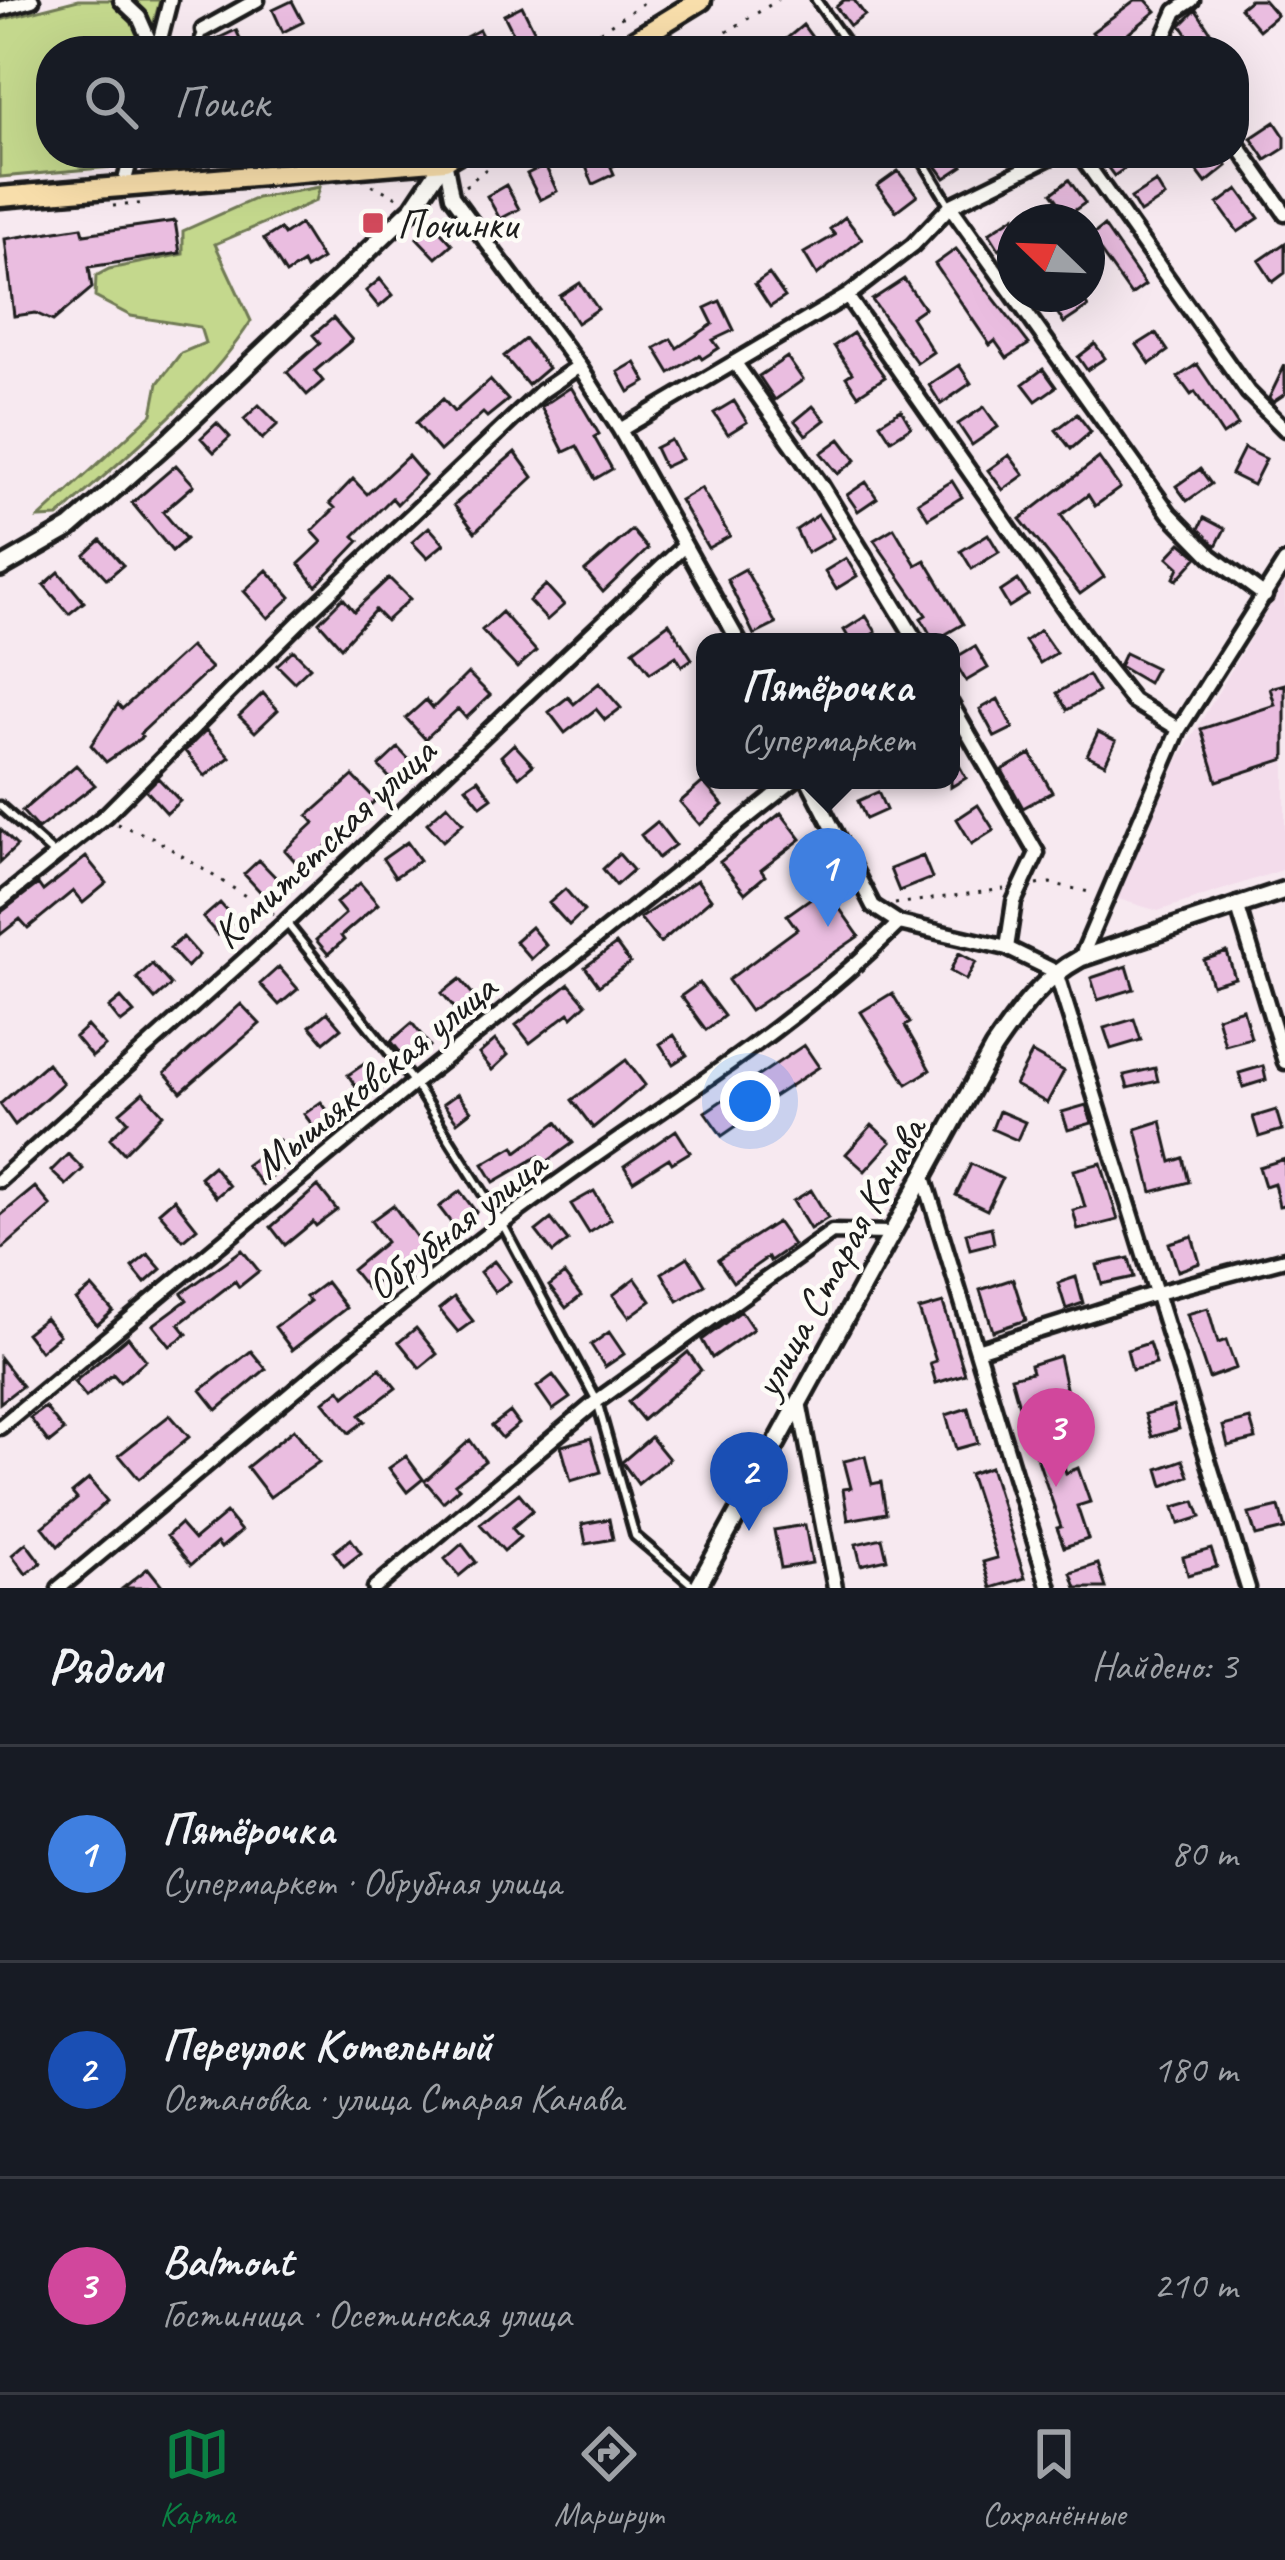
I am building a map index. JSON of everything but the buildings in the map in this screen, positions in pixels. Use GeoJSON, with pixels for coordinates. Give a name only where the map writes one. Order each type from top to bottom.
{"type":"FeatureCollection","features":[{"type":"Feature","properties":{"kind":"main road"},"geometry":{"type":"LineString","coordinates":[[642,36],[701,0]]}},
{"type":"Feature","properties":{"kind":"main road"},"geometry":{"type":"LineString","coordinates":[[1,201],[335,168]]}},
{"type":"Feature","properties":{"kind":"street"},"geometry":{"type":"LineString","coordinates":[[0,9],[32,0]]}},
{"type":"Feature","properties":{"kind":"street"},"geometry":{"type":"LineString","coordinates":[[121,0],[139,16],[149,36]]}},
{"type":"Feature","properties":{"kind":"street"},"geometry":{"type":"LineString","coordinates":[[160,36],[170,0]]}},
{"type":"Feature","properties":{"kind":"street"},"geometry":{"type":"LineString","coordinates":[[203,30],[256,0]]}},
{"type":"Feature","properties":{"kind":"street"},"geometry":{"type":"LineString","coordinates":[[1167,36],[1175,11],[1192,0]]}},
{"type":"Feature","properties":{"kind":"street"},"geometry":{"type":"LineString","coordinates":[[1249,161],[1285,213]]}},
{"type":"Feature","properties":{"kind":"street"},"geometry":{"type":"LineString","coordinates":[[123,188],[128,168]]}},
{"type":"Feature","properties":{"kind":"street"},"geometry":{"type":"LineString","coordinates":[[0,568],[70,528],[172,438],[413,208],[443,168]]}},
{"type":"Feature","properties":{"kind":"street"},"geometry":{"type":"LineString","coordinates":[[451,168],[452,196],[579,366],[734,633]]}},
{"type":"Feature","properties":{"kind":"street"},"geometry":{"type":"LineString","coordinates":[[620,430],[847,296],[913,245],[950,206],[1027,168]]}},
{"type":"Feature","properties":{"kind":"street"},"geometry":{"type":"LineString","coordinates":[[1089,168],[1248,392],[1285,429]]}},
{"type":"Feature","properties":{"kind":"street"},"geometry":{"type":"LineString","coordinates":[[950,206],[1169,513],[1211,556],[1264,596]]}},
{"type":"Feature","properties":{"kind":"street"},"geometry":{"type":"LineString","coordinates":[[847,296],[1103,663],[1133,700],[1179,729]]}},
{"type":"Feature","properties":{"kind":"street"},"geometry":{"type":"LineString","coordinates":[[736,363],[821,485],[911,633]]}},
{"type":"Feature","properties":{"kind":"street"},"geometry":{"type":"LineString","coordinates":[[0,902],[106,815],[507,424],[579,366]]}},
{"type":"Feature","properties":{"kind":"street","name":"Комитетская улица"},"geometry":{"type":"LineString","coordinates":[[0,1180],[286,922],[684,546]]}},
{"type":"Feature","properties":{"kind":"street"},"geometry":{"type":"LineString","coordinates":[[1081,958],[1179,729],[1285,562]]}},
{"type":"Feature","properties":{"kind":"street"},"geometry":{"type":"LineString","coordinates":[[960,720],[1037,853],[1014,902],[1007,948]]}},
{"type":"Feature","properties":{"kind":"street","name":"Мышьяковская улица"},"geometry":{"type":"LineString","coordinates":[[0,1427],[414,1083],[783,789]]}},
{"type":"Feature","properties":{"kind":"street"},"geometry":{"type":"LineString","coordinates":[[813,789],[873,906],[898,923],[1007,948],[1056,972],[1247,1588]]}},
{"type":"Feature","properties":{"kind":"street","name":"улица Старая Канава"},"geometry":{"type":"LineString","coordinates":[[696,1588],[993,1048],[1030,994],[1081,958],[1285,890]]}},
{"type":"Feature","properties":{"kind":"street"},"geometry":{"type":"LineString","coordinates":[[1237,904],[1285,1062]]}},
{"type":"Feature","properties":{"kind":"street","name":"Обрубная улица"},"geometry":{"type":"LineString","coordinates":[[59,1588],[502,1223],[714,1076],[851,970],[898,923]]}},
{"type":"Feature","properties":{"kind":"street"},"geometry":{"type":"LineString","coordinates":[[923,1177],[1048,1588]]}},
{"type":"Feature","properties":{"kind":"street"},"geometry":{"type":"LineString","coordinates":[[375,1588],[597,1401],[832,1232],[891,1233]]}},
{"type":"Feature","properties":{"kind":"street"},"geometry":{"type":"LineString","coordinates":[[977,1350],[1157,1293],[1285,1259]]}},
{"type":"Feature","properties":{"kind":"street"},"geometry":{"type":"LineString","coordinates":[[799,1402],[835,1588]]}},
{"type":"Feature","properties":{"kind":"lane"},"geometry":{"type":"LineString","coordinates":[[816,0],[841,36]]}},
{"type":"Feature","properties":{"kind":"lane"},"geometry":{"type":"LineString","coordinates":[[201,36],[203,30]]}},
{"type":"Feature","properties":{"kind":"lane"},"geometry":{"type":"LineString","coordinates":[[927,168],[950,206]]}},
{"type":"Feature","properties":{"kind":"lane"},"geometry":{"type":"LineString","coordinates":[[0,806],[55,855]]}},
{"type":"Feature","properties":{"kind":"lane"},"geometry":{"type":"LineString","coordinates":[[286,922],[414,1083],[502,1223],[597,1401],[635,1536],[696,1588]]}},
{"type":"Feature","properties":{"kind":"path"},"geometry":{"type":"LineString","coordinates":[[593,36],[648,0]]}},
{"type":"Feature","properties":{"kind":"path"},"geometry":{"type":"LineString","coordinates":[[720,36],[778,0]]}},
{"type":"Feature","properties":{"kind":"path"},"geometry":{"type":"LineString","coordinates":[[452,196],[487,168]]}},
{"type":"Feature","properties":{"kind":"path"},"geometry":{"type":"LineString","coordinates":[[106,815],[123,828],[178,852],[286,922]]}},
{"type":"Feature","properties":{"kind":"path"},"geometry":{"type":"LineString","coordinates":[[873,906],[1050,883],[1106,896]]}},
{"type":"Feature","properties":{"kind":"shaded area"},"geometry":{"type":"Polygon","coordinates":[[[1285,580],[1285,869],[1158,911],[1115,898],[1179,758],[1285,580]]]}},
{"type":"Feature","properties":{"kind":"green space"},"geometry":{"type":"Polygon","coordinates":[[[78,0],[160,0],[150,36],[36,36],[36,168],[101,168],[0,177],[0,20],[78,0]]]}},
{"type":"Feature","properties":{"kind":"green space"},"geometry":{"type":"Polygon","coordinates":[[[320,187],[316,201],[215,244],[251,321],[210,375],[161,425],[58,517],[39,518],[152,414],[158,383],[181,353],[205,343],[200,327],[131,316],[95,297],[96,276],[183,254],[183,231],[257,198],[320,187]]]}},
{"type":"Feature","properties":{"kind":"place","name":"Починки"},"geometry":{"type":"Point","coordinates":[373,223]}},
{"type":"Feature","properties":{"kind":"place","name":"Пятёрочка"},"geometry":{"type":"Point","coordinates":[828,927]}},
{"type":"Feature","properties":{"kind":"place","name":"Balmont"},"geometry":{"type":"Point","coordinates":[1056,1487]}},
{"type":"Feature","properties":{"kind":"place","name":"Переулок Котельный"},"geometry":{"type":"Point","coordinates":[749,1531]}}]}
